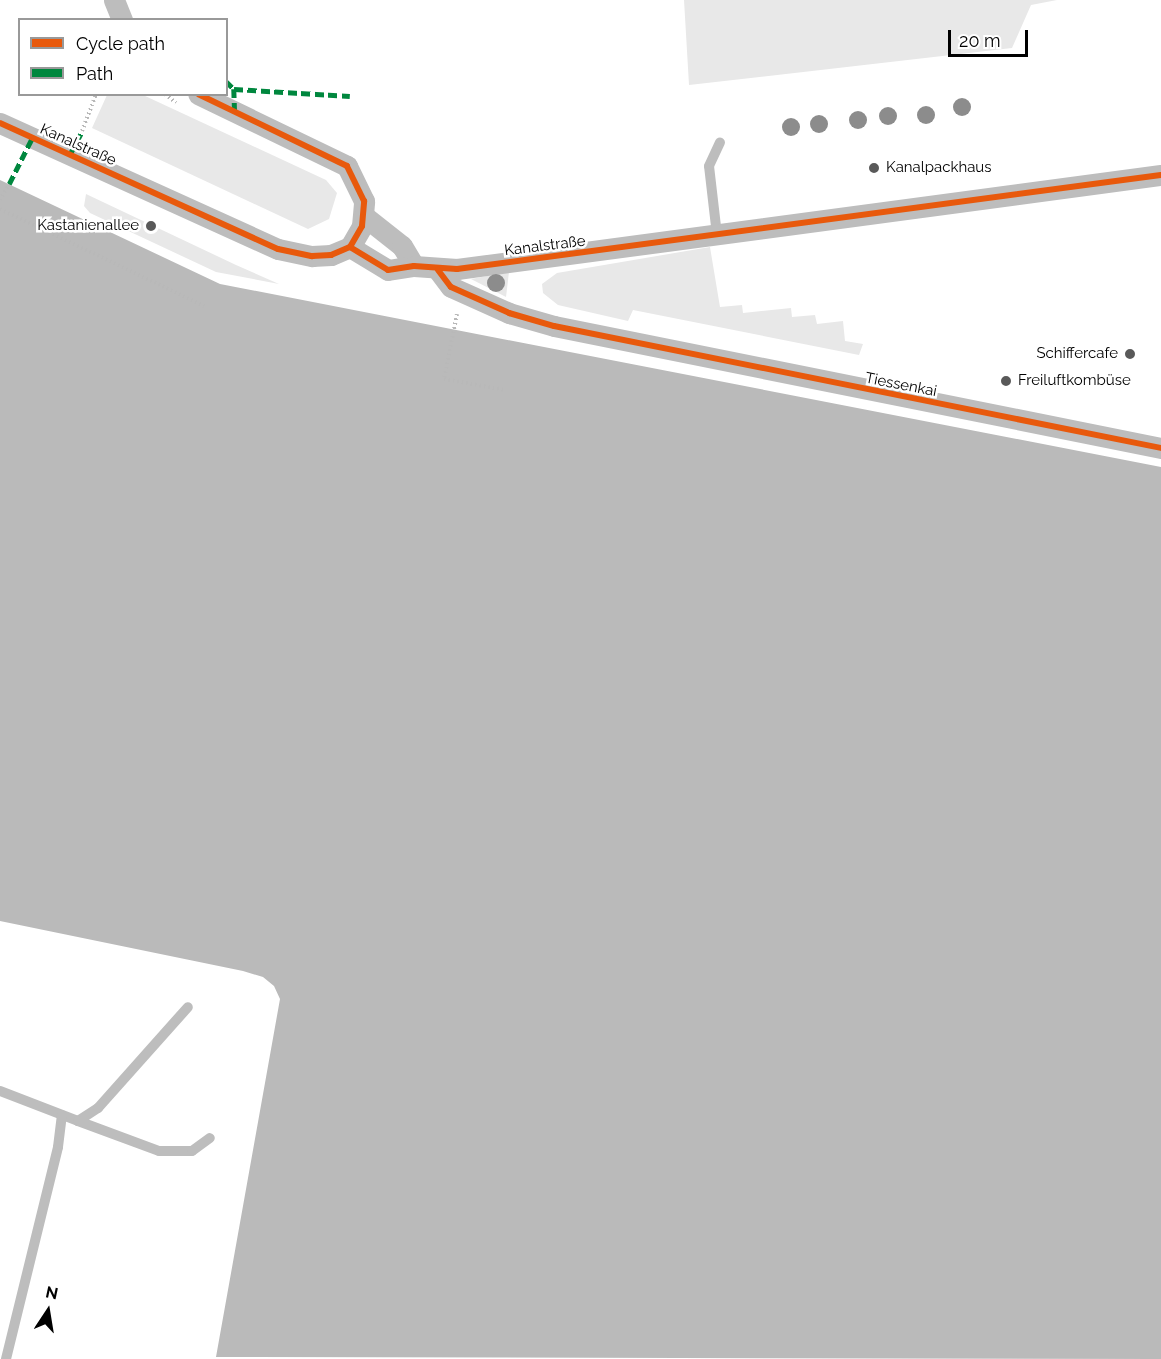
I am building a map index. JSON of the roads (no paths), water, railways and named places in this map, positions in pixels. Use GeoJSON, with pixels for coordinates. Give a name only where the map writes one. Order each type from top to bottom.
{"type":"FeatureCollection","features":[{"type":"Feature","properties":{"kind":"street"},"geometry":{"type":"LineString","coordinates":[[114,0],[121,18]]}},
{"type":"Feature","properties":{"kind":"street"},"geometry":{"type":"LineString","coordinates":[[202,96],[332,156],[347,166],[360,187],[364,216],[350,247]]}},
{"type":"Feature","properties":{"kind":"street","name":"Kanalstraße"},"geometry":{"type":"LineString","coordinates":[[0,123],[278,249],[312,256],[331,255],[350,247],[388,270],[414,266],[438,270],[1161,175]]}},
{"type":"Feature","properties":{"kind":"street"},"geometry":{"type":"LineString","coordinates":[[364,216],[402,246],[414,266]]}},
{"type":"Feature","properties":{"kind":"street","name":"Tiessenkai"},"geometry":{"type":"LineString","coordinates":[[438,270],[451,287],[509,313],[554,326],[1161,448]]}},
{"type":"Feature","properties":{"kind":"lane"},"geometry":{"type":"LineString","coordinates":[[717,235],[709,166],[720,142]]}},
{"type":"Feature","properties":{"kind":"lane"},"geometry":{"type":"LineString","coordinates":[[78,1121],[98,1108],[188,1006]]}},
{"type":"Feature","properties":{"kind":"lane"},"geometry":{"type":"LineString","coordinates":[[0,1091],[159,1151],[192,1151],[210,1138]]}},
{"type":"Feature","properties":{"kind":"lane"},"geometry":{"type":"LineString","coordinates":[[6,1359],[58,1147],[62,1115]]}},
{"type":"Feature","properties":{"kind":"place","name":"Kanalpackhaus"},"geometry":{"type":"Point","coordinates":[874,168]}},
{"type":"Feature","properties":{"kind":"place","name":"Kastanienallee"},"geometry":{"type":"Point","coordinates":[151,226]}},
{"type":"Feature","properties":{"kind":"place","name":"Schiffercafe"},"geometry":{"type":"Point","coordinates":[1130,354]}},
{"type":"Feature","properties":{"kind":"place","name":"Freiluftkombüse"},"geometry":{"type":"Point","coordinates":[1006,381]}}]}
